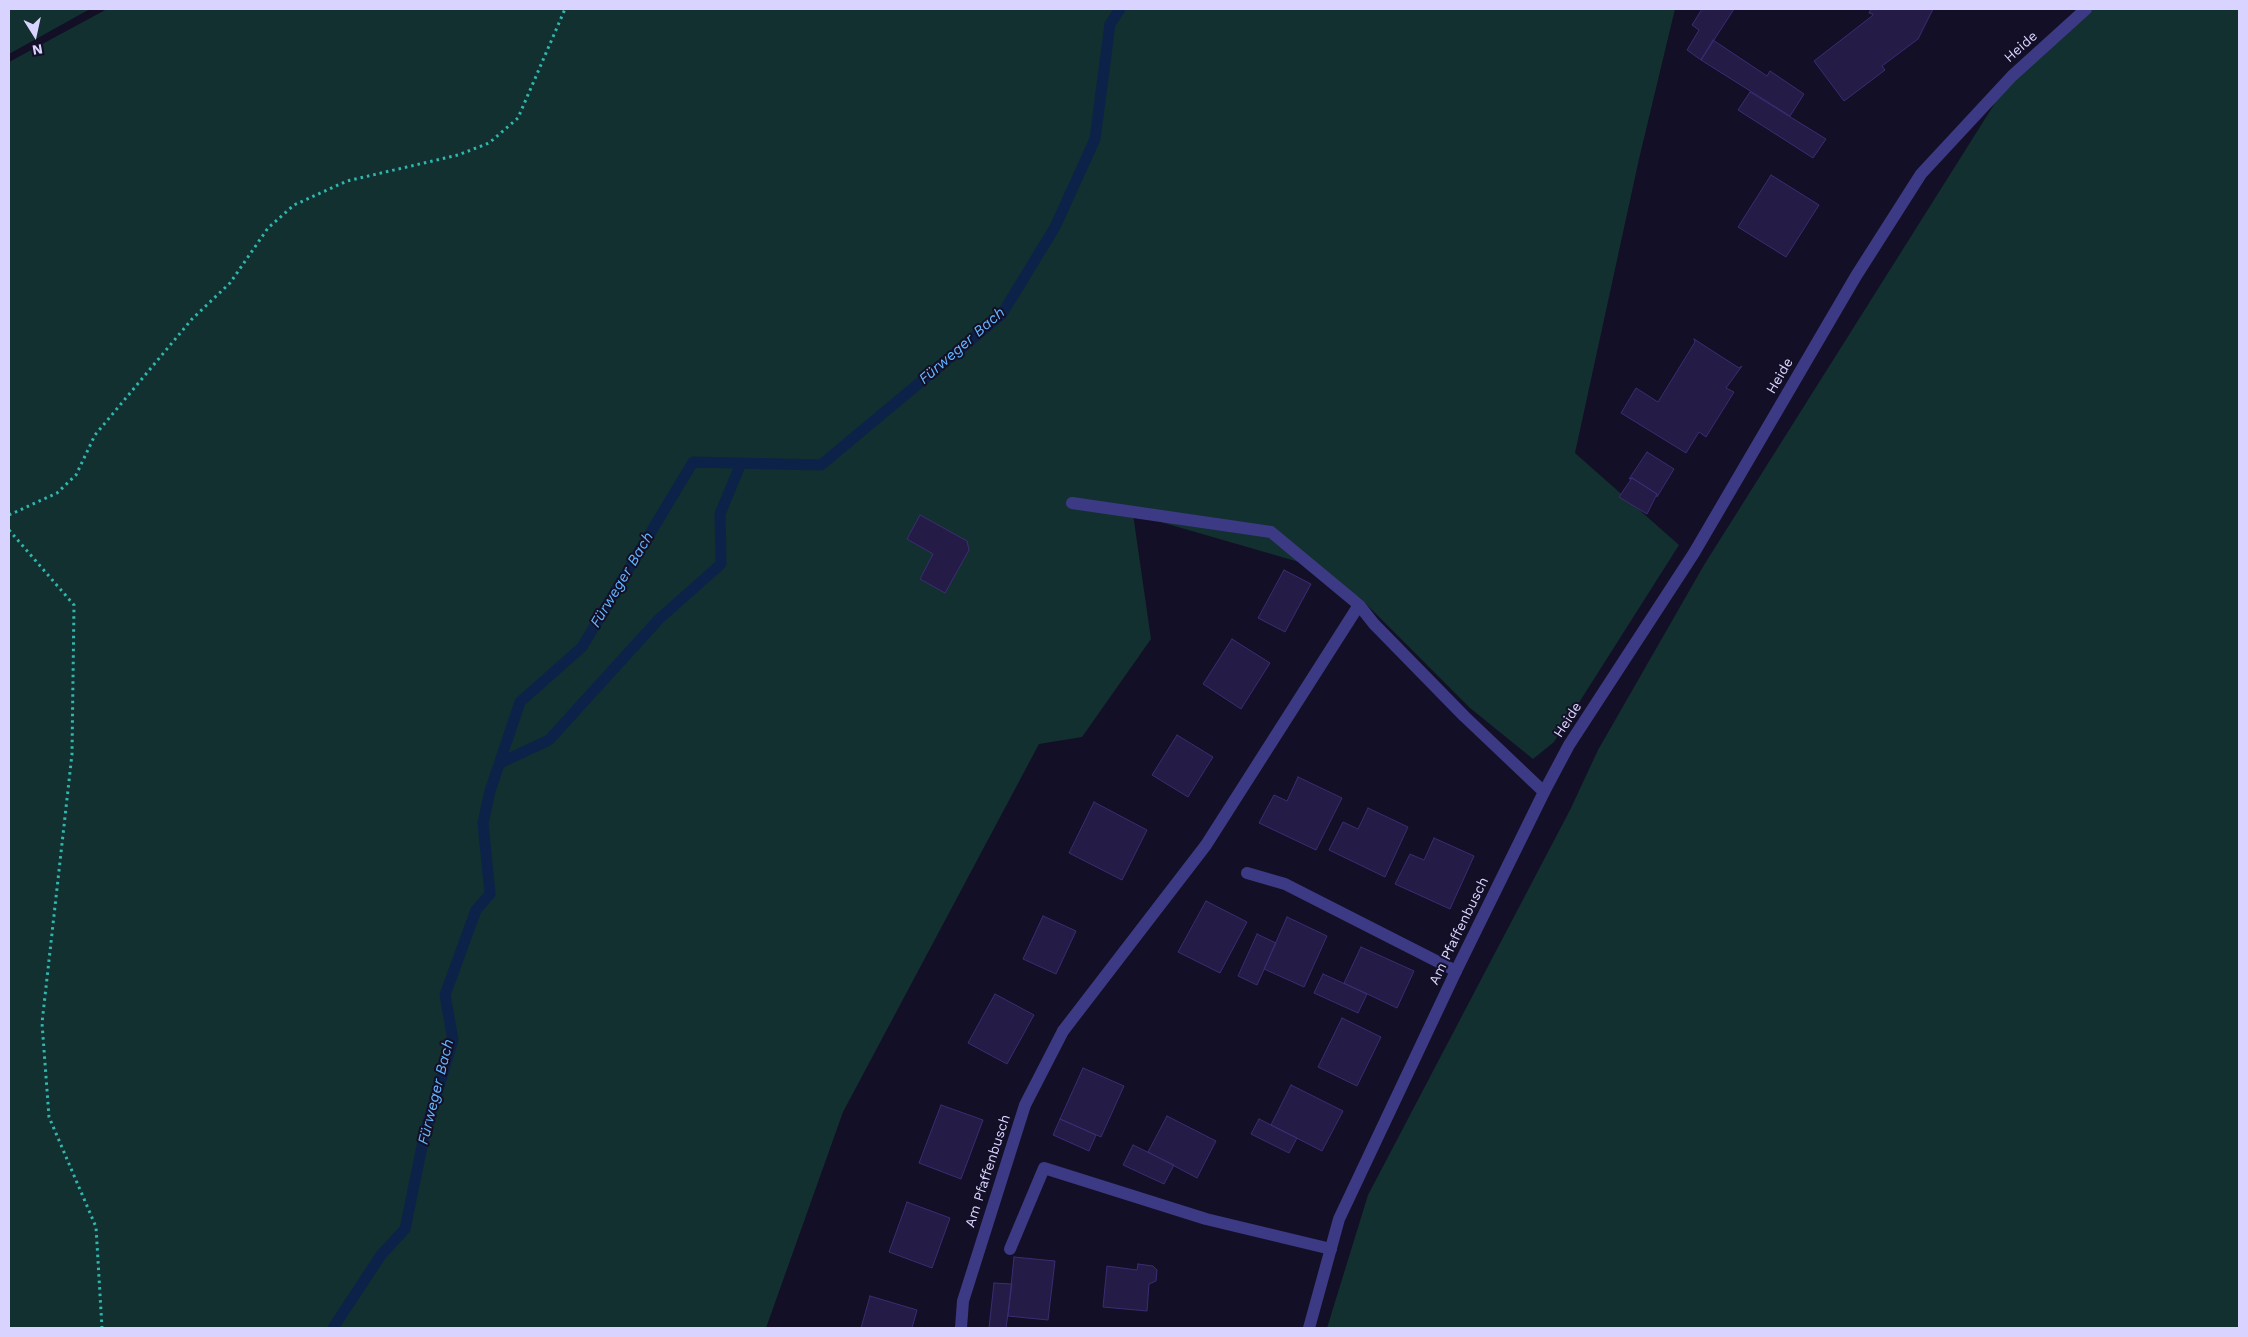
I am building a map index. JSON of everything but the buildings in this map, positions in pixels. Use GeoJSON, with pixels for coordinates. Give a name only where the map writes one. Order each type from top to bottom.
{"type":"FeatureCollection","features":[{"type":"Feature","properties":{"kind":"street","name":"Heide"},"geometry":{"type":"LineString","coordinates":[[1544,792],[1569,745],[1694,554],[1856,276],[1921,174],[2012,76],[2086,9]]}},
{"type":"Feature","properties":{"kind":"street"},"geometry":{"type":"LineString","coordinates":[[1072,504],[1271,532],[1358,605],[1374,624],[1457,709],[1544,792]]}},
{"type":"Feature","properties":{"kind":"street","name":"Am Pfaffenbusch"},"geometry":{"type":"LineString","coordinates":[[961,1328],[963,1301],[1025,1105],[1063,1031],[1206,845],[1358,605]]}},
{"type":"Feature","properties":{"kind":"street","name":"Am Pfaffenbusch"},"geometry":{"type":"LineString","coordinates":[[1310,1328],[1339,1219],[1456,971],[1544,792]]}},
{"type":"Feature","properties":{"kind":"street"},"geometry":{"type":"LineString","coordinates":[[1247,873],[1285,884],[1456,971]]}},
{"type":"Feature","properties":{"kind":"street"},"geometry":{"type":"LineString","coordinates":[[1010,1249],[1044,1168],[1206,1219],[1331,1249]]}},
{"type":"Feature","properties":{"kind":"path"},"geometry":{"type":"LineString","coordinates":[[9,515],[57,493],[76,475],[95,435],[192,319],[230,283],[268,228],[294,206],[347,181],[458,155],[489,142],[518,118],[565,9]]}},
{"type":"Feature","properties":{"kind":"path"},"geometry":{"type":"LineString","coordinates":[[9,530],[74,606],[72,754],[42,1023],[50,1117],[96,1228],[102,1328]]}},
{"type":"Feature","properties":{"kind":"green space"},"geometry":{"type":"Polygon","coordinates":[[[9,9],[90,9],[9,54],[9,9]]]}},
{"type":"Feature","properties":{"kind":"green space"},"geometry":{"type":"Polygon","coordinates":[[[107,9],[1675,9],[1639,159],[1575,453],[1679,545],[1554,742],[1533,759],[1470,708],[1360,598],[1299,562],[1133,514],[1151,639],[1082,737],[1039,744],[843,1112],[766,1328],[9,1328],[9,62],[107,9]]]}},
{"type":"Feature","properties":{"kind":"green space"},"geometry":{"type":"Polygon","coordinates":[[[2086,9],[2239,9],[2239,1328],[1327,1328],[1368,1195],[1570,810],[1598,750],[1704,565],[2012,76],[2086,9]]]}},
{"type":"Feature","properties":{"kind":"waterway","name":"Fürweger Bach"},"geometry":{"type":"LineString","coordinates":[[333,1328],[381,1255],[405,1229],[425,1132],[453,1040],[445,995],[476,910],[490,894],[483,823],[490,791],[520,702],[582,647],[693,462],[821,465],[1002,314],[1055,227],[1095,139],[1110,24],[1120,9]]}},
{"type":"Feature","properties":{"kind":"waterway"},"geometry":{"type":"LineString","coordinates":[[500,763],[549,740],[659,619],[721,564],[720,514],[741,463]]}}]}
